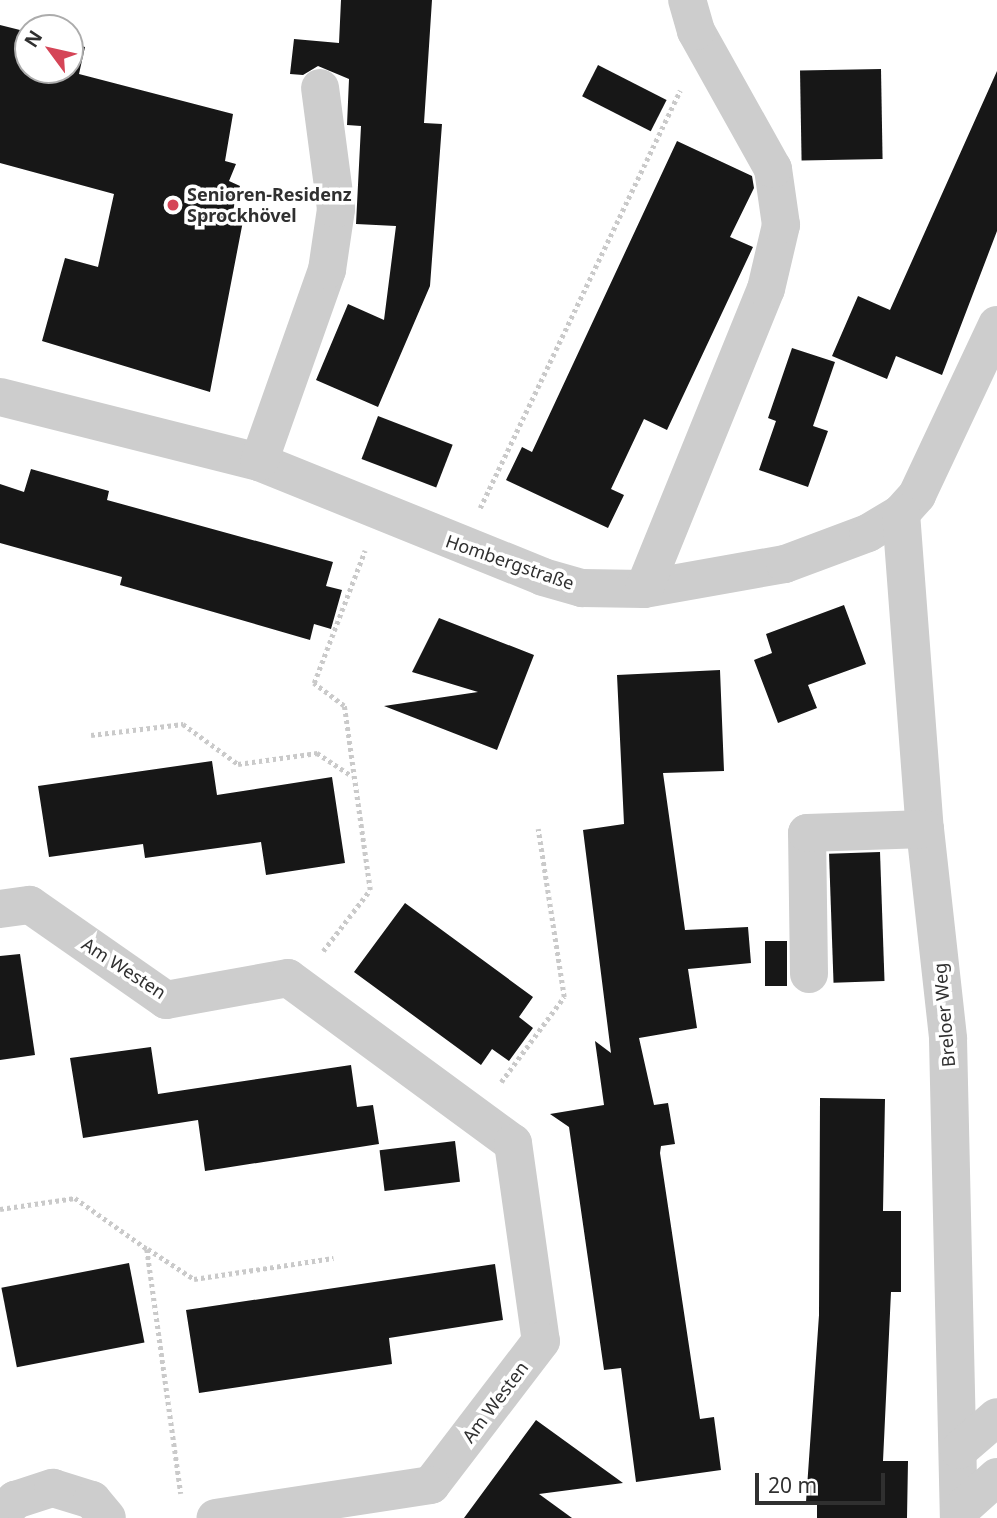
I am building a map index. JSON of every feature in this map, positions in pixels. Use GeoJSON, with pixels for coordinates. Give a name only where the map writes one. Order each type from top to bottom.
{"type":"FeatureCollection","features":[{"type":"Feature","properties":{"kind":"street"},"geometry":{"type":"LineString","coordinates":[[644,589],[766,289],[781,225],[773,169],[695,24],[662,0]]}},
{"type":"Feature","properties":{"kind":"street"},"geometry":{"type":"LineString","coordinates":[[260,462],[327,270],[336,209],[320,88]]}},
{"type":"Feature","properties":{"kind":"street","name":"Hombergstraße"},"geometry":{"type":"LineString","coordinates":[[0,397],[260,462],[461,547],[582,587],[644,589],[785,564],[868,533],[901,513],[917,495],[997,325]]}},
{"type":"Feature","properties":{"kind":"street","name":"Breloer Weg"},"geometry":{"type":"LineString","coordinates":[[901,513],[925,829],[948,1039],[959,1514]]}},
{"type":"Feature","properties":{"kind":"street"},"geometry":{"type":"LineString","coordinates":[[809,974],[807,833],[925,829]]}},
{"type":"Feature","properties":{"kind":"street","name":"Am Westen"},"geometry":{"type":"LineString","coordinates":[[0,909],[30,905],[166,1000],[288,978],[513,1143],[541,1341],[431,1485],[199,1511]]}},
{"type":"Feature","properties":{"kind":"street"},"geometry":{"type":"LineString","coordinates":[[959,1450],[997,1417]]}},
{"type":"Feature","properties":{"kind":"street"},"geometry":{"type":"LineString","coordinates":[[959,1514],[997,1477]]}},
{"type":"Feature","properties":{"kind":"street"},"geometry":{"type":"LineString","coordinates":[[0,1517],[15,1500],[53,1488],[92,1500],[107,1518]]}},
{"type":"Feature","properties":{"kind":"path"},"geometry":{"type":"LineString","coordinates":[[461,547],[695,24]]}},
{"type":"Feature","properties":{"kind":"path"},"geometry":{"type":"LineString","coordinates":[[297,985],[370,890],[344,706],[314,683],[379,513]]}},
{"type":"Feature","properties":{"kind":"path"},"geometry":{"type":"LineString","coordinates":[[91,735],[183,724],[238,764],[317,753],[352,777]]}},
{"type":"Feature","properties":{"kind":"path"},"geometry":{"type":"LineString","coordinates":[[476,1115],[564,997],[538,829]]}},
{"type":"Feature","properties":{"kind":"path"},"geometry":{"type":"LineString","coordinates":[[0,1209],[75,1198],[194,1279],[333,1258]]}},
{"type":"Feature","properties":{"kind":"path"},"geometry":{"type":"LineString","coordinates":[[147,1249],[199,1511]]}},
{"type":"Feature","properties":{"kind":"building"},"geometry":{"type":"Polygon","coordinates":[[[341,0],[432,0],[424,123],[442,124],[430,286],[378,407],[316,380],[348,304],[384,320],[396,226],[356,224],[361,126],[347,125],[349,79],[318,66],[303,75],[290,74],[294,39],[339,43],[341,0]]]}},
{"type":"Feature","properties":{"kind":"building","name":"Senioren-Residenz Sprockhövel"},"geometry":{"type":"Polygon","coordinates":[[[0,25],[14,28],[14,84],[84,84],[84,75],[233,114],[225,161],[236,164],[229,181],[240,186],[231,217],[243,221],[210,392],[42,341],[65,258],[98,267],[114,194],[0,163],[0,25]]]}},
{"type":"Feature","properties":{"kind":"building"},"geometry":{"type":"Polygon","coordinates":[[[598,65],[667,100],[651,131],[582,96],[598,65]]]}},
{"type":"Feature","properties":{"kind":"building"},"geometry":{"type":"Polygon","coordinates":[[[881,69],[883,159],[802,160],[800,70],[881,69]]]}},
{"type":"Feature","properties":{"kind":"building"},"geometry":{"type":"Polygon","coordinates":[[[997,71],[997,231],[942,375],[896,356],[887,379],[832,356],[858,296],[890,310],[997,71]]]}},
{"type":"Feature","properties":{"kind":"building"},"geometry":{"type":"Polygon","coordinates":[[[677,141],[752,176],[754,188],[730,237],[753,247],[667,430],[644,419],[611,489],[624,495],[608,528],[506,480],[522,447],[532,452],[677,141]]]}},
{"type":"Feature","properties":{"kind":"building"},"geometry":{"type":"Polygon","coordinates":[[[792,348],[835,362],[813,426],[828,431],[808,487],[759,470],[776,421],[768,418],[792,348]]]}},
{"type":"Feature","properties":{"kind":"building"},"geometry":{"type":"Polygon","coordinates":[[[378,416],[453,445],[436,488],[362,459],[378,416]]]}},
{"type":"Feature","properties":{"kind":"building"},"geometry":{"type":"Polygon","coordinates":[[[31,469],[109,491],[107,500],[333,562],[326,586],[342,590],[331,629],[314,624],[310,640],[120,585],[122,577],[0,543],[0,484],[24,492],[31,469]]]}},
{"type":"Feature","properties":{"kind":"building"},"geometry":{"type":"Polygon","coordinates":[[[844,605],[866,664],[808,685],[817,708],[778,723],[754,660],[772,653],[766,634],[844,605]]]}},
{"type":"Feature","properties":{"kind":"building"},"geometry":{"type":"Polygon","coordinates":[[[439,618],[534,655],[497,750],[384,706],[478,692],[412,672],[439,618]]]}},
{"type":"Feature","properties":{"kind":"building"},"geometry":{"type":"Polygon","coordinates":[[[720,670],[724,771],[663,773],[685,930],[748,927],[751,963],[688,969],[697,1028],[639,1038],[654,1105],[668,1103],[675,1144],[661,1146],[660,1153],[700,1419],[714,1417],[721,1470],[636,1482],[621,1368],[604,1370],[569,1127],[550,1114],[604,1105],[595,1041],[611,1053],[583,830],[624,824],[617,675],[720,670]]]}},
{"type":"Feature","properties":{"kind":"building"},"geometry":{"type":"Polygon","coordinates":[[[212,761],[217,795],[332,777],[345,863],[266,875],[261,842],[145,858],[143,844],[49,857],[38,786],[212,761]]]}},
{"type":"Feature","properties":{"kind":"building"},"geometry":{"type":"Polygon","coordinates":[[[880,852],[885,981],[834,983],[829,854],[880,852]]]}},
{"type":"Feature","properties":{"kind":"building"},"geometry":{"type":"Polygon","coordinates":[[[405,903],[533,997],[519,1017],[533,1028],[509,1061],[492,1049],[481,1065],[354,972],[405,903]]]}},
{"type":"Feature","properties":{"kind":"building"},"geometry":{"type":"Polygon","coordinates":[[[765,941],[787,941],[787,986],[765,986],[765,941]]]}},
{"type":"Feature","properties":{"kind":"building"},"geometry":{"type":"Polygon","coordinates":[[[20,954],[35,1055],[0,1060],[0,956],[20,954]]]}},
{"type":"Feature","properties":{"kind":"building"},"geometry":{"type":"Polygon","coordinates":[[[151,1047],[158,1094],[351,1065],[357,1107],[373,1105],[379,1144],[205,1171],[198,1120],[83,1138],[70,1058],[151,1047]]]}},
{"type":"Feature","properties":{"kind":"building"},"geometry":{"type":"Polygon","coordinates":[[[820,1098],[885,1099],[883,1211],[901,1211],[901,1292],[891,1292],[883,1461],[908,1461],[907,1518],[817,1518],[817,1503],[806,1502],[819,1315],[820,1098]]]}},
{"type":"Feature","properties":{"kind":"building"},"geometry":{"type":"Polygon","coordinates":[[[455,1141],[460,1182],[385,1191],[380,1150],[455,1141]]]}},
{"type":"Feature","properties":{"kind":"building"},"geometry":{"type":"Polygon","coordinates":[[[129,1263],[144,1343],[17,1367],[1,1288],[129,1263]]]}},
{"type":"Feature","properties":{"kind":"building"},"geometry":{"type":"Polygon","coordinates":[[[495,1264],[503,1320],[389,1338],[392,1364],[199,1393],[186,1310],[495,1264]]]}},
{"type":"Feature","properties":{"kind":"building"},"geometry":{"type":"Polygon","coordinates":[[[536,1420],[623,1483],[539,1494],[572,1518],[464,1518],[536,1420]]]}},
{"type":"Feature","properties":{"kind":"place","name":"Senioren-Residenz Sprockhövel"},"geometry":{"type":"Point","coordinates":[173,205]}}]}
